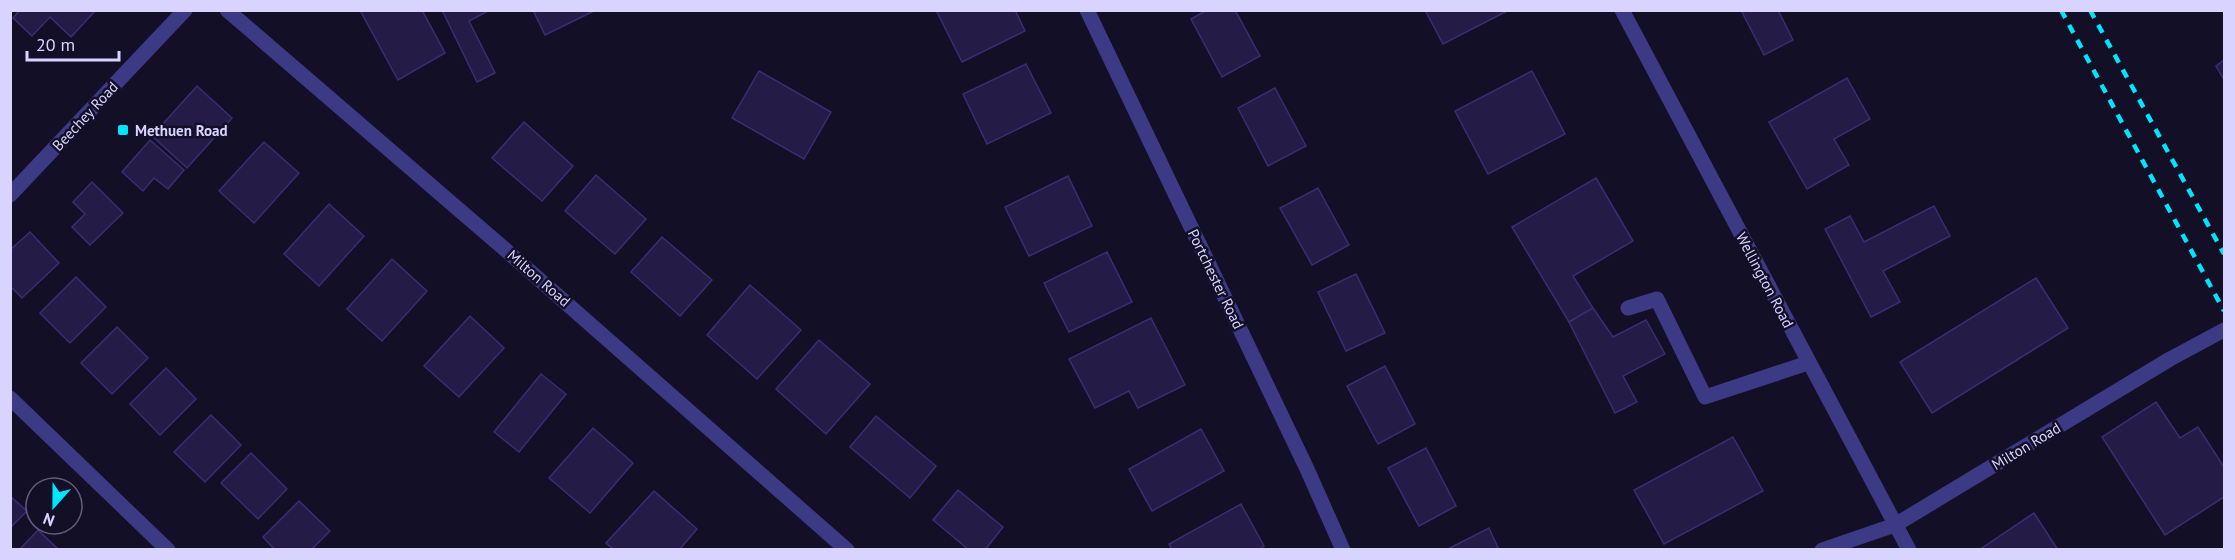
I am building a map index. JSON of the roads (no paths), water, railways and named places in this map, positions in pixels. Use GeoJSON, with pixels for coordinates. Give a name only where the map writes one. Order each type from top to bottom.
{"type":"FeatureCollection","features":[{"type":"Feature","properties":{"kind":"street","name":"Beechey Road"},"geometry":{"type":"LineString","coordinates":[[10,195],[185,10]]}},
{"type":"Feature","properties":{"kind":"street","name":"Milton Road"},"geometry":{"type":"LineString","coordinates":[[227,10],[847,549]]}},
{"type":"Feature","properties":{"kind":"street","name":"Portchester Road"},"geometry":{"type":"LineString","coordinates":[[1087,10],[1307,469],[1343,549]]}},
{"type":"Feature","properties":{"kind":"street","name":"Wellington Road"},"geometry":{"type":"LineString","coordinates":[[1622,10],[1909,549]]}},
{"type":"Feature","properties":{"kind":"street"},"geometry":{"type":"LineString","coordinates":[[1628,308],[1657,299],[1705,397],[1808,363]]}},
{"type":"Feature","properties":{"kind":"street","name":"Milton Road"},"geometry":{"type":"LineString","coordinates":[[1822,549],[1895,525],[2170,359],[2224,330]]}},
{"type":"Feature","properties":{"kind":"street"},"geometry":{"type":"LineString","coordinates":[[10,398],[168,549]]}},
{"type":"Feature","properties":{"kind":"railway"},"geometry":{"type":"LineString","coordinates":[[2061,10],[2224,311]]}},
{"type":"Feature","properties":{"kind":"railway"},"geometry":{"type":"LineString","coordinates":[[2090,10],[2224,254]]}},
{"type":"Feature","properties":{"kind":"place","name":"Methuen Road"},"geometry":{"type":"Point","coordinates":[123,130]}}]}
